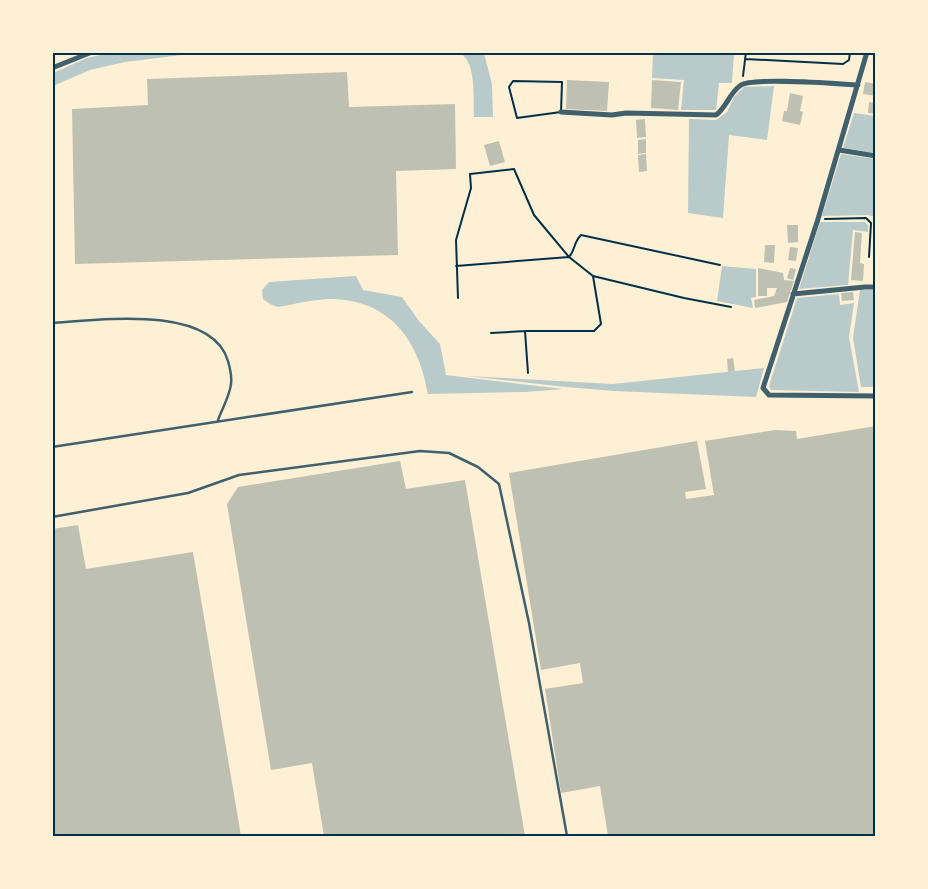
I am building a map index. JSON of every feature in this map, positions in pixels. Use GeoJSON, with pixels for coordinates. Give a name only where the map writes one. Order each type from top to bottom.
{"type":"FeatureCollection","features":[{"type":"Feature","properties":{"kind":"street"},"geometry":{"type":"LineString","coordinates":[[52,68],[92,52]]}},
{"type":"Feature","properties":{"kind":"street"},"geometry":{"type":"LineString","coordinates":[[867,52],[818,219],[763,388],[769,395],[876,396]]}},
{"type":"Feature","properties":{"kind":"street"},"geometry":{"type":"LineString","coordinates":[[561,112],[612,115],[626,113],[716,115],[723,110],[731,95],[742,84],[773,81],[858,85]]}},
{"type":"Feature","properties":{"kind":"street"},"geometry":{"type":"LineString","coordinates":[[839,150],[876,156]]}},
{"type":"Feature","properties":{"kind":"street"},"geometry":{"type":"LineString","coordinates":[[794,294],[876,287]]}},
{"type":"Feature","properties":{"kind":"lane"},"geometry":{"type":"LineString","coordinates":[[52,323],[125,319],[161,321],[192,327],[207,334],[220,344],[225,352],[230,368],[231,384],[218,420]]}},
{"type":"Feature","properties":{"kind":"lane"},"geometry":{"type":"LineString","coordinates":[[52,447],[218,420],[412,392]]}},
{"type":"Feature","properties":{"kind":"lane"},"geometry":{"type":"LineString","coordinates":[[52,517],[188,493],[239,475],[420,451],[449,453],[478,466],[499,484],[529,623],[566,836]]}},
{"type":"Feature","properties":{"kind":"path"},"geometry":{"type":"LineString","coordinates":[[742,84],[746,52]]}},
{"type":"Feature","properties":{"kind":"path"},"geometry":{"type":"LineString","coordinates":[[745,59],[843,64],[849,60],[850,52]]}},
{"type":"Feature","properties":{"kind":"path"},"geometry":{"type":"LineString","coordinates":[[513,81],[562,82],[561,112],[517,118],[509,87],[513,81]]}},
{"type":"Feature","properties":{"kind":"path"},"geometry":{"type":"LineString","coordinates":[[458,298],[456,240],[470,188],[470,174],[514,169],[534,215],[569,257],[593,276],[684,298],[731,307]]}},
{"type":"Feature","properties":{"kind":"path"},"geometry":{"type":"LineString","coordinates":[[818,219],[866,218],[871,223],[870,257]]}},
{"type":"Feature","properties":{"kind":"path"},"geometry":{"type":"LineString","coordinates":[[456,266],[569,257],[574,251],[575,241],[581,235],[720,265]]}},
{"type":"Feature","properties":{"kind":"path"},"geometry":{"type":"LineString","coordinates":[[491,333],[594,331],[601,324],[593,276]]}},
{"type":"Feature","properties":{"kind":"path"},"geometry":{"type":"LineString","coordinates":[[525,331],[528,373]]}},
{"type":"Feature","properties":{"kind":"shaded area"},"geometry":{"type":"Polygon","coordinates":[[[110,53],[198,53],[125,62],[90,70],[53,86],[53,73],[87,58],[110,53]]]}},
{"type":"Feature","properties":{"kind":"shaded area"},"geometry":{"type":"Polygon","coordinates":[[[460,53],[484,53],[492,84],[493,117],[474,117],[472,73],[465,58],[460,53]]]}},
{"type":"Feature","properties":{"kind":"shaded area"},"geometry":{"type":"Polygon","coordinates":[[[653,53],[734,53],[732,83],[719,83],[716,110],[681,110],[684,80],[652,78],[653,53]]]}},
{"type":"Feature","properties":{"kind":"shaded area"},"geometry":{"type":"Polygon","coordinates":[[[774,86],[767,140],[729,135],[723,218],[688,213],[689,119],[716,120],[727,112],[734,97],[744,87],[774,86]]]}},
{"type":"Feature","properties":{"kind":"shaded area"},"geometry":{"type":"Polygon","coordinates":[[[854,113],[875,116],[875,153],[843,148],[854,113]]]}},
{"type":"Feature","properties":{"kind":"shaded area"},"geometry":{"type":"Polygon","coordinates":[[[841,154],[875,159],[875,217],[868,215],[822,216],[841,154]]]}},
{"type":"Feature","properties":{"kind":"shaded area"},"geometry":{"type":"Polygon","coordinates":[[[820,222],[865,222],[868,225],[868,232],[853,230],[848,285],[799,289],[820,222]]]}},
{"type":"Feature","properties":{"kind":"shaded area"},"geometry":{"type":"Polygon","coordinates":[[[722,266],[756,269],[756,297],[751,298],[753,308],[717,301],[722,266]]]}},
{"type":"Feature","properties":{"kind":"shaded area"},"geometry":{"type":"Polygon","coordinates":[[[356,276],[363,290],[402,297],[419,321],[440,344],[446,375],[563,389],[525,392],[428,394],[424,375],[410,342],[400,328],[372,308],[355,302],[335,299],[314,300],[278,307],[263,299],[262,290],[269,282],[356,276]]]}},
{"type":"Feature","properties":{"kind":"shaded area"},"geometry":{"type":"Polygon","coordinates":[[[860,290],[875,290],[876,354],[874,355],[873,387],[861,387],[853,338],[860,290]]]}},
{"type":"Feature","properties":{"kind":"shaded area"},"geometry":{"type":"Polygon","coordinates":[[[839,294],[840,305],[854,303],[849,337],[859,392],[771,390],[769,386],[797,298],[839,294]]]}},
{"type":"Feature","properties":{"kind":"shaded area"},"geometry":{"type":"Polygon","coordinates":[[[764,368],[756,397],[614,391],[467,376],[613,384],[764,368]]]}},
{"type":"Feature","properties":{"kind":"building"},"geometry":{"type":"Polygon","coordinates":[[[347,72],[349,107],[455,104],[456,169],[396,171],[398,255],[75,264],[72,109],[148,105],[147,79],[347,72]]]}},
{"type":"Feature","properties":{"kind":"building"},"geometry":{"type":"Polygon","coordinates":[[[567,80],[609,82],[607,111],[566,109],[567,80]]]}},
{"type":"Feature","properties":{"kind":"building"},"geometry":{"type":"Polygon","coordinates":[[[652,80],[681,82],[678,110],[651,108],[652,80]]]}},
{"type":"Feature","properties":{"kind":"building"},"geometry":{"type":"Polygon","coordinates":[[[865,82],[876,84],[876,96],[863,94],[865,82]]]}},
{"type":"Feature","properties":{"kind":"building"},"geometry":{"type":"Polygon","coordinates":[[[790,93],[803,96],[800,111],[803,112],[800,125],[782,121],[784,111],[787,111],[790,93]]]}},
{"type":"Feature","properties":{"kind":"building"},"geometry":{"type":"Polygon","coordinates":[[[869,102],[876,103],[876,114],[868,113],[869,102]]]}},
{"type":"Feature","properties":{"kind":"building"},"geometry":{"type":"Polygon","coordinates":[[[645,119],[646,137],[637,138],[636,120],[645,119]]]}},
{"type":"Feature","properties":{"kind":"building"},"geometry":{"type":"Polygon","coordinates":[[[646,139],[646,153],[638,154],[638,140],[646,139]]]}},
{"type":"Feature","properties":{"kind":"building"},"geometry":{"type":"Polygon","coordinates":[[[499,141],[505,162],[490,166],[484,145],[499,141]]]}},
{"type":"Feature","properties":{"kind":"building"},"geometry":{"type":"Polygon","coordinates":[[[646,154],[647,171],[639,172],[638,155],[646,154]]]}},
{"type":"Feature","properties":{"kind":"building"},"geometry":{"type":"Polygon","coordinates":[[[787,225],[798,225],[798,242],[788,243],[787,225]]]}},
{"type":"Feature","properties":{"kind":"building"},"geometry":{"type":"Polygon","coordinates":[[[855,232],[862,233],[860,263],[864,264],[863,281],[851,280],[855,232]]]}},
{"type":"Feature","properties":{"kind":"building"},"geometry":{"type":"Polygon","coordinates":[[[765,245],[775,245],[774,263],[764,262],[765,245]]]}},
{"type":"Feature","properties":{"kind":"building"},"geometry":{"type":"Polygon","coordinates":[[[790,247],[798,248],[796,261],[788,260],[790,247]]]}},
{"type":"Feature","properties":{"kind":"building"},"geometry":{"type":"Polygon","coordinates":[[[758,268],[783,273],[784,280],[794,281],[787,302],[755,308],[754,300],[774,296],[777,288],[767,288],[767,296],[758,296],[758,268]]]}},
{"type":"Feature","properties":{"kind":"building"},"geometry":{"type":"Polygon","coordinates":[[[790,268],[796,269],[793,280],[787,278],[790,268]]]}},
{"type":"Feature","properties":{"kind":"building"},"geometry":{"type":"Polygon","coordinates":[[[853,292],[854,300],[842,301],[841,293],[853,292]]]}},
{"type":"Feature","properties":{"kind":"building"},"geometry":{"type":"Polygon","coordinates":[[[733,358],[735,371],[728,372],[727,359],[733,358]]]}},
{"type":"Feature","properties":{"kind":"building"},"geometry":{"type":"Polygon","coordinates":[[[876,426],[876,836],[608,836],[600,786],[561,793],[545,689],[583,683],[580,663],[541,670],[509,473],[697,441],[706,489],[685,492],[686,499],[714,495],[705,441],[775,430],[796,431],[797,439],[876,426]]]}},
{"type":"Feature","properties":{"kind":"building"},"geometry":{"type":"Polygon","coordinates":[[[400,461],[406,489],[465,480],[525,836],[324,836],[312,763],[271,770],[227,504],[238,487],[400,461]]]}},
{"type":"Feature","properties":{"kind":"building"},"geometry":{"type":"Polygon","coordinates":[[[78,525],[86,569],[193,552],[241,836],[52,836],[52,529],[78,525]]]}}]}
